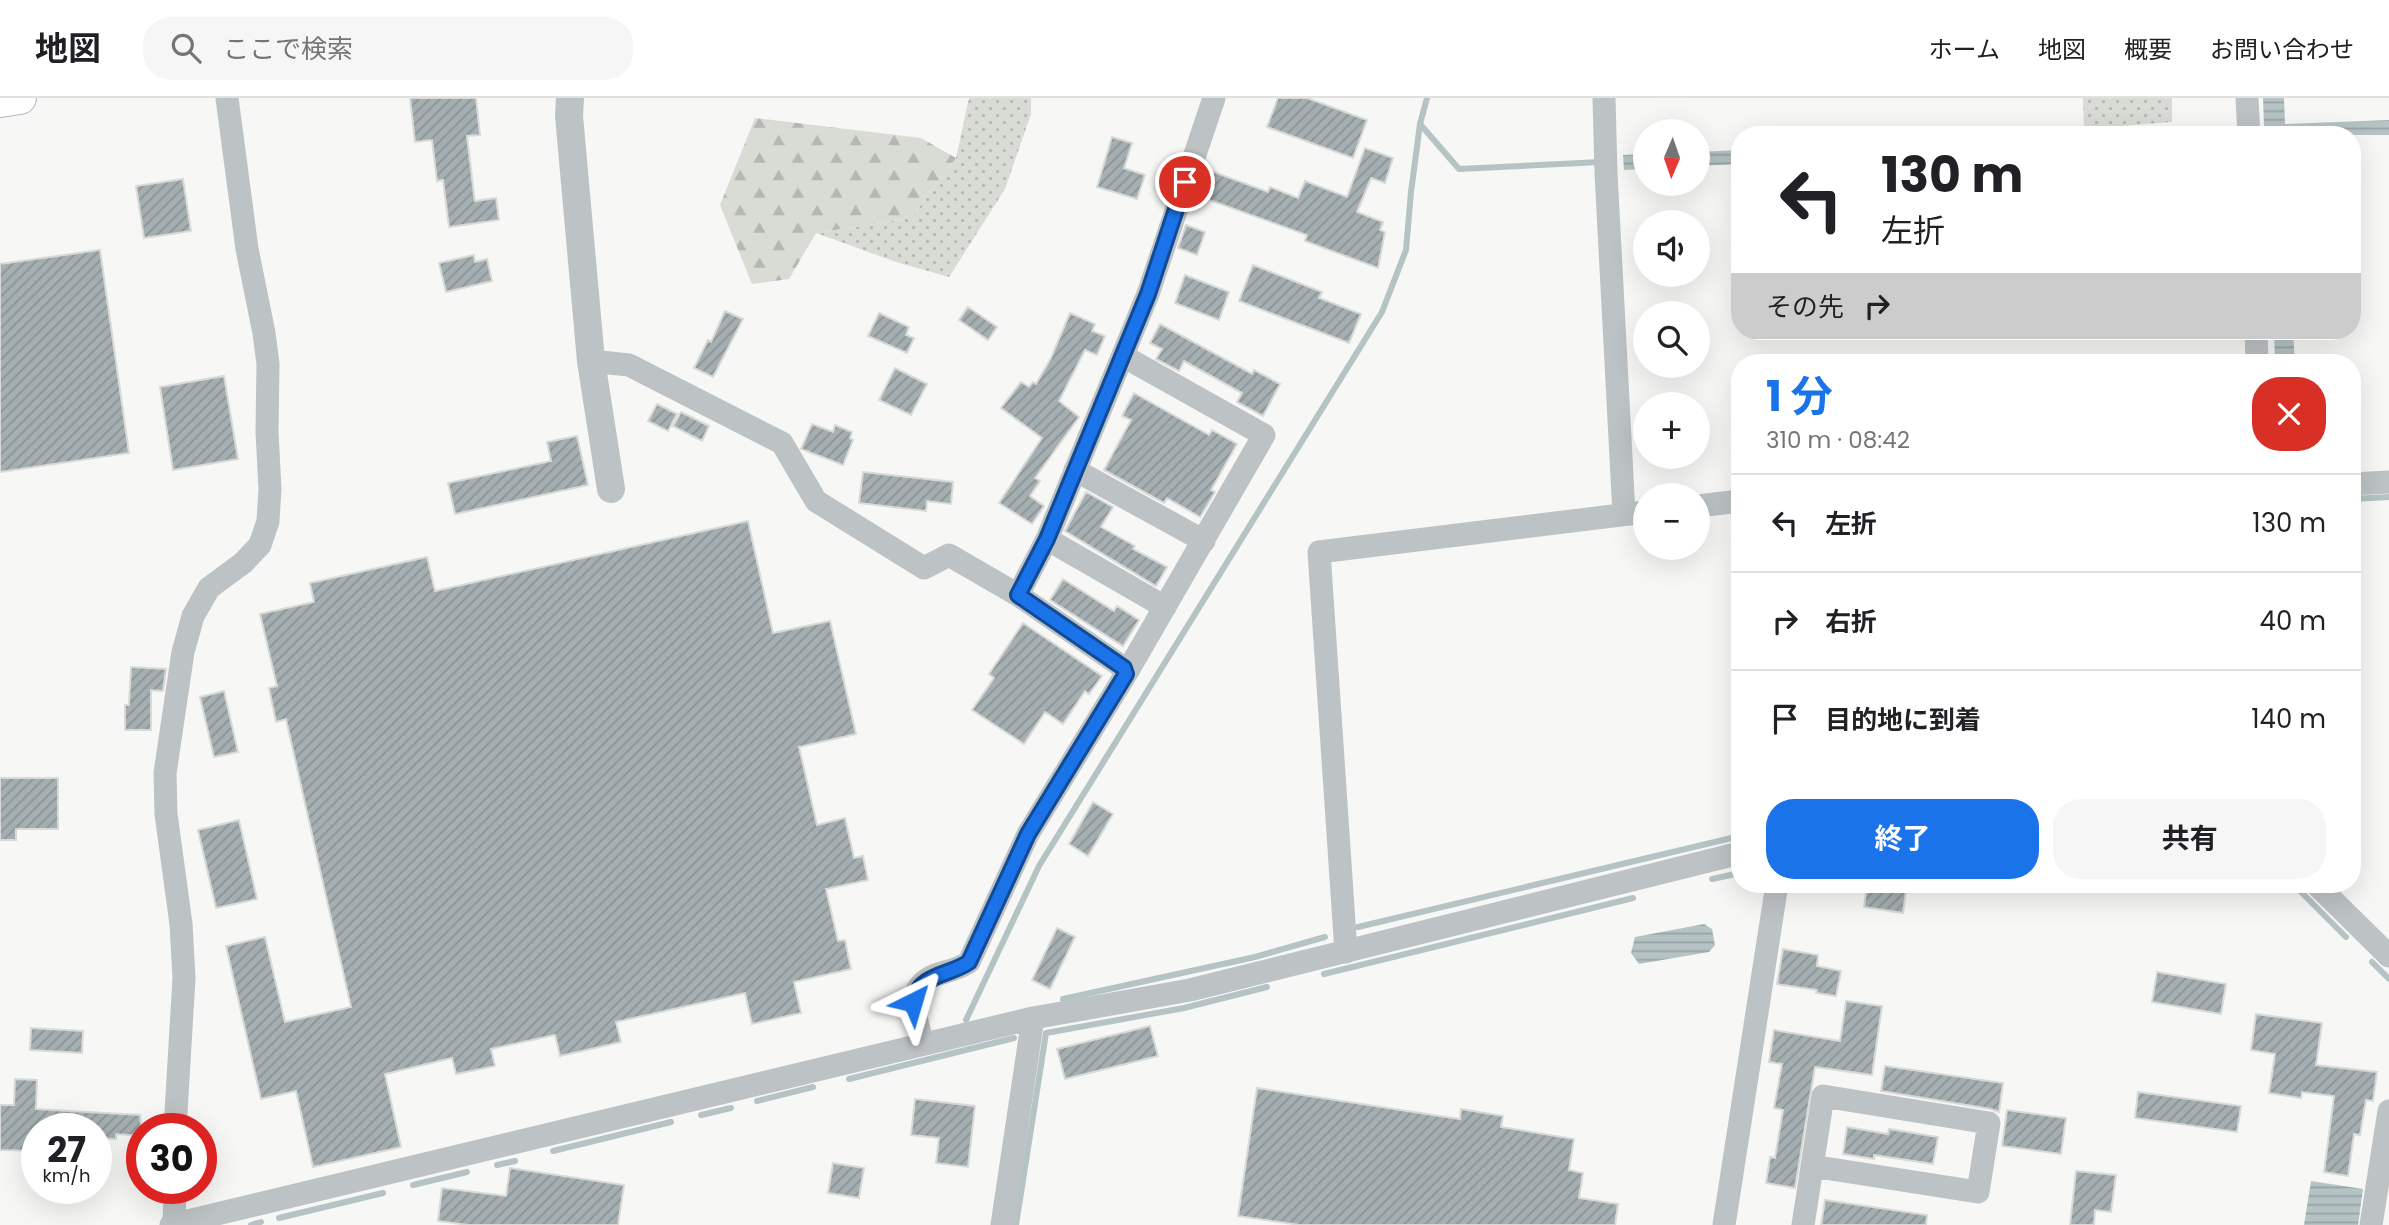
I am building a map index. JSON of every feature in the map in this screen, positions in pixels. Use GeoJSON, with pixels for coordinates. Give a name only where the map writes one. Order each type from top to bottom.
{"type":"FeatureCollection","features":[{"type":"Feature","properties":{"kind":"main road"},"geometry":{"type":"LineString","coordinates":[[0,101],[20,98]]}},
{"type":"Feature","properties":{"kind":"street"},"geometry":{"type":"LineString","coordinates":[[176,1113],[184,978],[181,924],[166,814],[165,773],[181,665],[193,617],[209,588],[243,563],[260,545],[268,522],[270,489],[268,364],[247,249],[227,98]]}},
{"type":"Feature","properties":{"kind":"street"},"geometry":{"type":"LineString","coordinates":[[570,98],[569,116],[591,361],[611,489]]}},
{"type":"Feature","properties":{"kind":"street"},"geometry":{"type":"LineString","coordinates":[[1018,595],[1047,539],[1148,294],[1214,98]]}},
{"type":"Feature","properties":{"kind":"street"},"geometry":{"type":"LineString","coordinates":[[1604,98],[1605,162],[1633,501]]}},
{"type":"Feature","properties":{"kind":"street"},"geometry":{"type":"LineString","coordinates":[[923,1044],[913,1002],[915,994],[931,977],[969,962],[1028,834],[1126,674],[1264,435],[1123,356]]}},
{"type":"Feature","properties":{"kind":"street"},"geometry":{"type":"LineString","coordinates":[[591,361],[629,365],[782,443],[816,501],[924,568],[950,555],[1018,595],[1124,668],[1126,674]]}},
{"type":"Feature","properties":{"kind":"street"},"geometry":{"type":"LineString","coordinates":[[1075,470],[1204,541]]}},
{"type":"Feature","properties":{"kind":"street"},"geometry":{"type":"LineString","coordinates":[[2361,484],[2389,482]]}},
{"type":"Feature","properties":{"kind":"street"},"geometry":{"type":"LineString","coordinates":[[1710,505],[1731,502]]}},
{"type":"Feature","properties":{"kind":"street"},"geometry":{"type":"LineString","coordinates":[[1346,952],[1319,552],[1633,513]]}},
{"type":"Feature","properties":{"kind":"street"},"geometry":{"type":"LineString","coordinates":[[1047,539],[1165,607]]}},
{"type":"Feature","properties":{"kind":"street"},"geometry":{"type":"LineString","coordinates":[[174,1204],[173,1225],[1032,1018],[1189,990],[1731,855]]}},
{"type":"Feature","properties":{"kind":"street"},"geometry":{"type":"LineString","coordinates":[[1728,1224],[1776,893]]}},
{"type":"Feature","properties":{"kind":"street"},"geometry":{"type":"LineString","coordinates":[[2325,893],[2389,956]]}},
{"type":"Feature","properties":{"kind":"street"},"geometry":{"type":"LineString","coordinates":[[1002,1225],[1032,1018]]}},
{"type":"Feature","properties":{"kind":"street"},"geometry":{"type":"LineString","coordinates":[[1803,1225],[1812,1166],[1823,1096],[1989,1123],[1978,1192],[1812,1166]]}},
{"type":"Feature","properties":{"kind":"street"},"geometry":{"type":"LineString","coordinates":[[2371,1225],[2389,1111]]}},
{"type":"Feature","properties":{"kind":"green space"},"geometry":{"type":"Polygon","coordinates":[[[969,98],[1031,98],[1031,114],[1005,189],[949,277],[896,262],[816,233],[911,218],[956,158],[969,98]]]}},
{"type":"Feature","properties":{"kind":"green space"},"geometry":{"type":"Polygon","coordinates":[[[2083,98],[2172,98],[2172,122],[2084,126],[2083,98]]]}},
{"type":"Feature","properties":{"kind":"green space"},"geometry":{"type":"Polygon","coordinates":[[[755,118],[921,138],[956,158],[911,218],[816,233],[789,279],[752,284],[720,205],[755,118]]]}},
{"type":"Feature","properties":{"kind":"shaded area"},"geometry":{"type":"Polygon","coordinates":[[[2263,98],[2284,98],[2285,124],[2389,120],[2389,135],[2361,135],[2361,126],[2264,126],[2263,98]]]}},
{"type":"Feature","properties":{"kind":"shaded area"},"geometry":{"type":"Polygon","coordinates":[[[1731,150],[1731,164],[1710,165],[1710,151],[1731,150]]]}},
{"type":"Feature","properties":{"kind":"shaded area"},"geometry":{"type":"Polygon","coordinates":[[[1623,155],[1633,155],[1633,170],[1624,170],[1623,155]]]}},
{"type":"Feature","properties":{"kind":"shaded area"},"geometry":{"type":"Polygon","coordinates":[[[2274,340],[2294,340],[2294,354],[2275,354],[2274,340]]]}},
{"type":"Feature","properties":{"kind":"shaded area"},"geometry":{"type":"Polygon","coordinates":[[[1704,924],[1712,929],[1715,945],[1709,952],[1639,964],[1631,953],[1635,937],[1704,924]]]}},
{"type":"Feature","properties":{"kind":"shaded area"},"geometry":{"type":"Polygon","coordinates":[[[2311,1181],[2363,1189],[2358,1225],[2304,1225],[2311,1181]]]}},
{"type":"Feature","properties":{"kind":"building"},"geometry":{"type":"Polygon","coordinates":[[[410,98],[476,98],[480,135],[467,136],[475,201],[496,198],[499,220],[449,227],[443,180],[437,181],[432,140],[415,142],[410,98]]]}},
{"type":"Feature","properties":{"kind":"building"},"geometry":{"type":"Polygon","coordinates":[[[1278,98],[1307,98],[1367,120],[1353,158],[1267,127],[1278,98]]]}},
{"type":"Feature","properties":{"kind":"building"},"geometry":{"type":"Polygon","coordinates":[[[1112,137],[1132,143],[1124,168],[1145,175],[1137,199],[1097,187],[1112,137]]]}},
{"type":"Feature","properties":{"kind":"building"},"geometry":{"type":"Polygon","coordinates":[[[1365,148],[1393,158],[1385,183],[1371,178],[1357,212],[1383,222],[1380,230],[1385,232],[1378,268],[1305,241],[1307,235],[1201,197],[1211,171],[1268,192],[1270,187],[1298,198],[1305,181],[1347,197],[1365,148]]]}},
{"type":"Feature","properties":{"kind":"building"},"geometry":{"type":"Polygon","coordinates":[[[183,179],[191,231],[144,238],[136,186],[183,179]]]}},
{"type":"Feature","properties":{"kind":"building"},"geometry":{"type":"Polygon","coordinates":[[[1186,225],[1205,232],[1197,255],[1178,248],[1186,225]]]}},
{"type":"Feature","properties":{"kind":"building"},"geometry":{"type":"Polygon","coordinates":[[[100,250],[129,453],[0,472],[0,264],[100,250]]]}},
{"type":"Feature","properties":{"kind":"building"},"geometry":{"type":"Polygon","coordinates":[[[474,255],[475,262],[487,259],[492,281],[446,292],[439,263],[474,255]]]}},
{"type":"Feature","properties":{"kind":"building"},"geometry":{"type":"Polygon","coordinates":[[[1253,265],[1322,292],[1319,298],[1361,314],[1349,343],[1239,301],[1253,265]]]}},
{"type":"Feature","properties":{"kind":"building"},"geometry":{"type":"Polygon","coordinates":[[[1185,275],[1229,292],[1219,320],[1175,303],[1185,275]]]}},
{"type":"Feature","properties":{"kind":"building"},"geometry":{"type":"Polygon","coordinates":[[[968,307],[997,327],[988,340],[959,320],[968,307]]]}},
{"type":"Feature","properties":{"kind":"building"},"geometry":{"type":"Polygon","coordinates":[[[725,311],[743,319],[713,377],[694,368],[708,340],[711,342],[725,311]]]}},
{"type":"Feature","properties":{"kind":"building"},"geometry":{"type":"Polygon","coordinates":[[[879,313],[909,327],[906,335],[914,338],[907,353],[868,336],[879,313]]]}},
{"type":"Feature","properties":{"kind":"building"},"geometry":{"type":"Polygon","coordinates":[[[1070,313],[1095,324],[1092,331],[1105,336],[1097,355],[1085,350],[1059,401],[1079,417],[1035,478],[1040,481],[1030,496],[1044,506],[1032,524],[999,503],[1042,438],[1001,408],[1021,382],[1029,387],[1033,382],[1036,384],[1051,358],[1070,313]]]}},
{"type":"Feature","properties":{"kind":"building"},"geometry":{"type":"Polygon","coordinates":[[[1160,324],[1252,374],[1254,370],[1280,384],[1263,416],[1237,402],[1242,393],[1184,361],[1179,371],[1156,359],[1162,349],[1150,343],[1160,324]]]}},
{"type":"Feature","properties":{"kind":"building"},"geometry":{"type":"Polygon","coordinates":[[[895,368],[927,384],[911,415],[879,400],[895,368]]]}},
{"type":"Feature","properties":{"kind":"building"},"geometry":{"type":"Polygon","coordinates":[[[224,376],[238,459],[173,470],[160,387],[224,376]]]}},
{"type":"Feature","properties":{"kind":"building"},"geometry":{"type":"Polygon","coordinates":[[[1134,393],[1209,435],[1212,430],[1237,444],[1211,490],[1215,492],[1200,517],[1167,498],[1164,503],[1104,470],[1131,420],[1122,416],[1134,393]]]}},
{"type":"Feature","properties":{"kind":"building"},"geometry":{"type":"Polygon","coordinates":[[[657,404],[677,414],[668,431],[648,421],[657,404]]]}},
{"type":"Feature","properties":{"kind":"building"},"geometry":{"type":"Polygon","coordinates":[[[681,412],[709,426],[702,441],[673,426],[681,412]]]}},
{"type":"Feature","properties":{"kind":"building"},"geometry":{"type":"Polygon","coordinates":[[[812,424],[833,432],[835,425],[852,432],[850,438],[853,440],[843,465],[801,449],[812,424]]]}},
{"type":"Feature","properties":{"kind":"building"},"geometry":{"type":"Polygon","coordinates":[[[577,436],[588,485],[455,514],[448,483],[551,461],[547,442],[577,436]]]}},
{"type":"Feature","properties":{"kind":"building"},"geometry":{"type":"Polygon","coordinates":[[[863,472],[953,482],[951,504],[927,501],[926,511],[859,503],[863,472]]]}},
{"type":"Feature","properties":{"kind":"building"},"geometry":{"type":"Polygon","coordinates":[[[1086,492],[1113,507],[1101,527],[1135,546],[1133,549],[1167,567],[1156,586],[1065,531],[1086,492]]]}},
{"type":"Feature","properties":{"kind":"building"},"geometry":{"type":"Polygon","coordinates":[[[748,521],[773,633],[830,621],[856,734],[799,747],[817,825],[845,818],[854,858],[863,856],[868,880],[826,889],[838,941],[845,940],[851,969],[794,982],[801,1013],[752,1024],[745,993],[616,1022],[621,1042],[560,1056],[555,1035],[491,1049],[495,1066],[456,1074],[452,1058],[385,1074],[401,1147],[313,1167],[296,1091],[261,1099],[226,946],[265,937],[285,1022],[351,1007],[286,719],[276,722],[269,688],[277,686],[260,614],[314,602],[310,583],[427,557],[435,591],[748,521]]]}},
{"type":"Feature","properties":{"kind":"building"},"geometry":{"type":"Polygon","coordinates":[[[1063,579],[1114,611],[1117,606],[1139,620],[1123,646],[1050,600],[1063,579]]]}},
{"type":"Feature","properties":{"kind":"building"},"geometry":{"type":"Polygon","coordinates":[[[1023,623],[1102,676],[1089,694],[1085,691],[1063,724],[1045,712],[1024,744],[972,710],[994,678],[989,674],[1023,623]]]}},
{"type":"Feature","properties":{"kind":"building"},"geometry":{"type":"Polygon","coordinates":[[[131,667],[166,669],[163,691],[151,690],[151,730],[125,730],[125,705],[129,705],[131,667]]]}},
{"type":"Feature","properties":{"kind":"building"},"geometry":{"type":"Polygon","coordinates":[[[224,691],[238,752],[214,757],[200,697],[224,691]]]}},
{"type":"Feature","properties":{"kind":"building"},"geometry":{"type":"Polygon","coordinates":[[[0,778],[58,778],[58,829],[16,829],[16,840],[0,840],[0,778]]]}},
{"type":"Feature","properties":{"kind":"building"},"geometry":{"type":"Polygon","coordinates":[[[1093,802],[1113,814],[1088,856],[1069,844],[1093,802]]]}},
{"type":"Feature","properties":{"kind":"building"},"geometry":{"type":"Polygon","coordinates":[[[239,820],[257,899],[216,908],[198,830],[239,820]]]}},
{"type":"Feature","properties":{"kind":"building"},"geometry":{"type":"Polygon","coordinates":[[[1866,893],[1906,893],[1903,913],[1864,907],[1866,893]]]}},
{"type":"Feature","properties":{"kind":"building"},"geometry":{"type":"Polygon","coordinates":[[[1057,928],[1075,937],[1050,989],[1032,980],[1057,928]]]}},
{"type":"Feature","properties":{"kind":"building"},"geometry":{"type":"Polygon","coordinates":[[[1783,949],[1818,955],[1817,966],[1841,971],[1836,996],[1777,984],[1783,949]]]}},
{"type":"Feature","properties":{"kind":"building"},"geometry":{"type":"Polygon","coordinates":[[[2157,972],[2226,984],[2221,1014],[2152,1002],[2157,972]]]}},
{"type":"Feature","properties":{"kind":"building"},"geometry":{"type":"Polygon","coordinates":[[[1846,1001],[1882,1006],[1872,1075],[1815,1067],[1795,1188],[1766,1183],[1770,1157],[1775,1158],[1783,1110],[1774,1108],[1782,1064],[1769,1062],[1774,1030],[1840,1041],[1846,1001]]]}},
{"type":"Feature","properties":{"kind":"building"},"geometry":{"type":"Polygon","coordinates":[[[2256,1014],[2322,1023],[2316,1065],[2377,1072],[2373,1101],[2366,1100],[2360,1135],[2354,1134],[2348,1176],[2324,1172],[2334,1096],[2302,1092],[2301,1098],[2269,1093],[2275,1054],[2251,1050],[2256,1014]]]}},
{"type":"Feature","properties":{"kind":"building"},"geometry":{"type":"Polygon","coordinates":[[[1150,1026],[1158,1056],[1065,1079],[1057,1049],[1150,1026]]]}},
{"type":"Feature","properties":{"kind":"building"},"geometry":{"type":"Polygon","coordinates":[[[31,1028],[83,1031],[82,1053],[30,1050],[31,1028]]]}},
{"type":"Feature","properties":{"kind":"building"},"geometry":{"type":"Polygon","coordinates":[[[1885,1066],[2003,1083],[1999,1112],[1881,1091],[1885,1066]]]}},
{"type":"Feature","properties":{"kind":"building"},"geometry":{"type":"Polygon","coordinates":[[[15,1079],[37,1080],[36,1109],[105,1113],[21,1113],[21,1151],[0,1150],[0,1105],[14,1105],[15,1079]]]}},
{"type":"Feature","properties":{"kind":"building"},"geometry":{"type":"Polygon","coordinates":[[[1257,1088],[1460,1119],[1461,1109],[1503,1116],[1501,1127],[1574,1139],[1569,1170],[1583,1173],[1579,1198],[1618,1204],[1615,1225],[1300,1225],[1238,1216],[1257,1088]]]}},
{"type":"Feature","properties":{"kind":"building"},"geometry":{"type":"Polygon","coordinates":[[[2138,1092],[2241,1106],[2237,1132],[2135,1118],[2138,1092]]]}},
{"type":"Feature","properties":{"kind":"building"},"geometry":{"type":"Polygon","coordinates":[[[915,1099],[975,1106],[968,1167],[936,1163],[939,1138],[911,1135],[915,1099]]]}},
{"type":"Feature","properties":{"kind":"building"},"geometry":{"type":"Polygon","coordinates":[[[2007,1110],[2066,1118],[2061,1154],[2002,1146],[2007,1110]]]}},
{"type":"Feature","properties":{"kind":"building"},"geometry":{"type":"Polygon","coordinates":[[[112,1113],[126,1114],[126,1135],[116,1134],[116,1139],[112,1139],[112,1113]]]}},
{"type":"Feature","properties":{"kind":"building"},"geometry":{"type":"Polygon","coordinates":[[[1847,1127],[1888,1134],[1889,1129],[1938,1137],[1933,1164],[1874,1155],[1874,1159],[1843,1154],[1847,1127]]]}},
{"type":"Feature","properties":{"kind":"building"},"geometry":{"type":"Polygon","coordinates":[[[833,1163],[864,1168],[859,1198],[828,1193],[833,1163]]]}},
{"type":"Feature","properties":{"kind":"building"},"geometry":{"type":"Polygon","coordinates":[[[510,1168],[624,1185],[618,1225],[468,1225],[438,1221],[442,1188],[506,1196],[510,1168]]]}},
{"type":"Feature","properties":{"kind":"building"},"geometry":{"type":"Polygon","coordinates":[[[2076,1171],[2116,1175],[2111,1212],[2095,1210],[2094,1225],[2070,1225],[2076,1171]]]}},
{"type":"Feature","properties":{"kind":"building"},"geometry":{"type":"Polygon","coordinates":[[[1825,1200],[1927,1215],[1926,1225],[1821,1225],[1825,1200]]]}},
{"type":"Feature","properties":{"kind":"waterway"},"geometry":{"type":"LineString","coordinates":[[966,1020],[1039,866],[1382,312],[1406,250],[1420,124],[1427,98]]}},
{"type":"Feature","properties":{"kind":"waterway"},"geometry":{"type":"LineString","coordinates":[[1420,124],[1459,169],[1601,162]]}},
{"type":"Feature","properties":{"kind":"waterway"},"geometry":{"type":"LineString","coordinates":[[2361,499],[2389,497]]}},
{"type":"Feature","properties":{"kind":"waterway"},"geometry":{"type":"LineString","coordinates":[[1358,927],[1731,838]]}},
{"type":"Feature","properties":{"kind":"waterway"},"geometry":{"type":"LineString","coordinates":[[1712,879],[1731,875]]}},
{"type":"Feature","properties":{"kind":"waterway"},"geometry":{"type":"LineString","coordinates":[[2302,893],[2346,937]]}},
{"type":"Feature","properties":{"kind":"waterway"},"geometry":{"type":"LineString","coordinates":[[1324,974],[1633,898]]}},
{"type":"Feature","properties":{"kind":"waterway"},"geometry":{"type":"LineString","coordinates":[[1063,999],[1255,957],[1325,937]]}},
{"type":"Feature","properties":{"kind":"waterway"},"geometry":{"type":"LineString","coordinates":[[2372,962],[2389,979]]}},
{"type":"Feature","properties":{"kind":"waterway"},"geometry":{"type":"LineString","coordinates":[[1016,1225],[1046,1033],[1184,1008],[1267,987]]}},
{"type":"Feature","properties":{"kind":"waterway"},"geometry":{"type":"LineString","coordinates":[[849,1079],[1014,1038]]}},
{"type":"Feature","properties":{"kind":"waterway"},"geometry":{"type":"LineString","coordinates":[[757,1101],[813,1087]]}},
{"type":"Feature","properties":{"kind":"waterway"},"geometry":{"type":"LineString","coordinates":[[701,1115],[731,1108]]}},
{"type":"Feature","properties":{"kind":"waterway"},"geometry":{"type":"LineString","coordinates":[[553,1151],[671,1122]]}},
{"type":"Feature","properties":{"kind":"waterway"},"geometry":{"type":"LineString","coordinates":[[497,1165],[515,1161]]}},
{"type":"Feature","properties":{"kind":"waterway"},"geometry":{"type":"LineString","coordinates":[[413,1185],[467,1172]]}},
{"type":"Feature","properties":{"kind":"waterway"},"geometry":{"type":"LineString","coordinates":[[279,1218],[383,1193]]}},
{"type":"Feature","properties":{"kind":"waterway"},"geometry":{"type":"LineString","coordinates":[[251,1225],[261,1222]]}},
{"type":"Feature","properties":{"kind":"route"},"geometry":{"type":"LineString","coordinates":[[913,1002],[915,994],[931,977],[969,962],[1028,834],[1126,674],[1124,668],[1018,595],[1047,539],[1148,294],[1185,182]]}}]}
